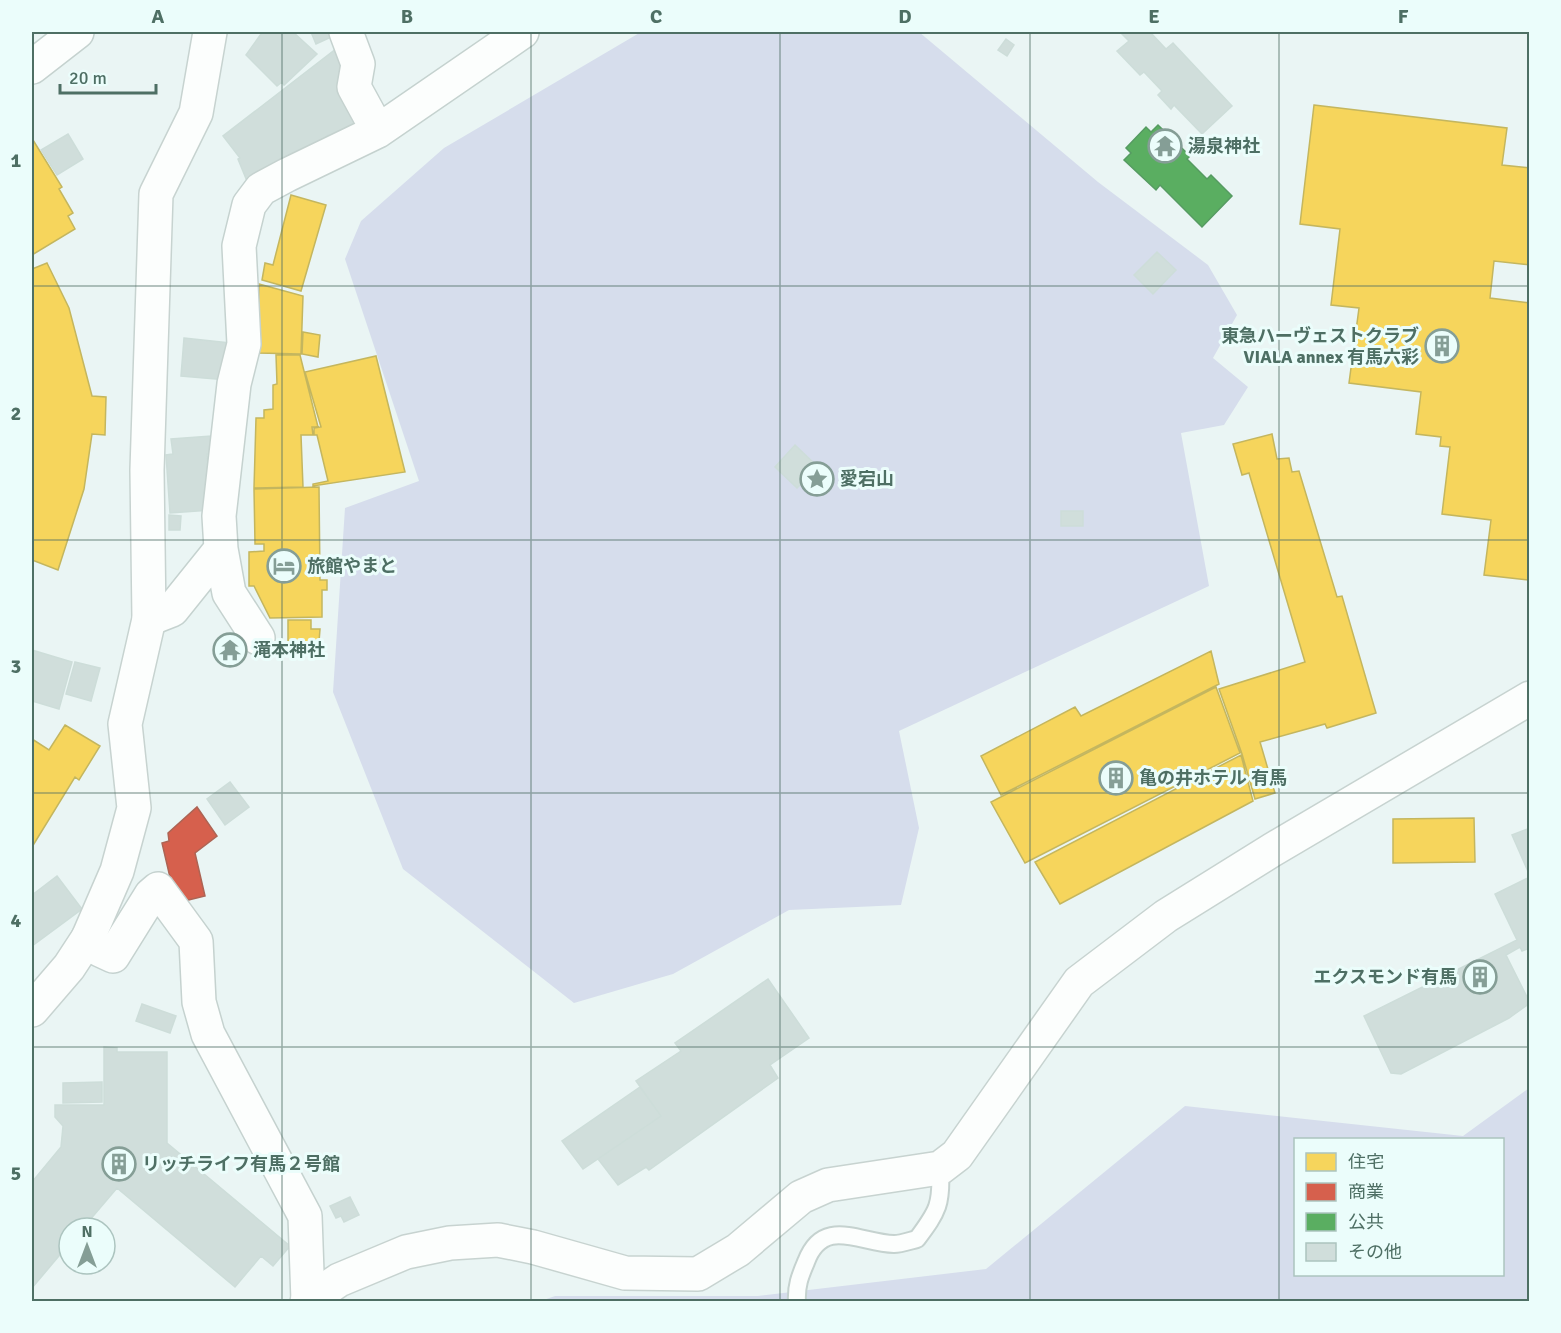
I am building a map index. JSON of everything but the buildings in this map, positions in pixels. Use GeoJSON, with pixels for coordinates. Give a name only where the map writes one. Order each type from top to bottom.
{"type":"FeatureCollection","features":[{"type":"Feature","properties":{"kind":"street"},"geometry":{"type":"LineString","coordinates":[[32,67],[77,32]]}},
{"type":"Feature","properties":{"kind":"street"},"geometry":{"type":"LineString","coordinates":[[32,1010],[69,967],[88,938],[117,871],[134,808],[125,724],[148,619],[147,470],[156,194],[196,112],[210,32]]}},
{"type":"Feature","properties":{"kind":"street"},"geometry":{"type":"LineString","coordinates":[[346,32],[358,64],[354,87],[378,131]]}},
{"type":"Feature","properties":{"kind":"street"},"geometry":{"type":"LineString","coordinates":[[258,638],[229,593],[221,549],[219,516],[234,384],[244,344],[239,246],[249,205],[261,189],[378,131],[522,32]]}},
{"type":"Feature","properties":{"kind":"street"},"geometry":{"type":"LineString","coordinates":[[148,619],[172,610],[221,549]]}},
{"type":"Feature","properties":{"kind":"street"},"geometry":{"type":"LineString","coordinates":[[307,1301],[339,1280],[406,1252],[450,1243],[498,1240],[533,1247],[625,1273],[698,1274],[738,1250],[801,1197],[828,1185],[940,1168],[957,1155],[1079,982],[1166,916],[1530,698]]}},
{"type":"Feature","properties":{"kind":"street"},"geometry":{"type":"LineString","coordinates":[[88,938],[100,950],[113,956],[151,895],[158,890],[196,941],[199,1002],[208,1034],[304,1216],[307,1301]]}},
{"type":"Feature","properties":{"kind":"lane"},"geometry":{"type":"LineString","coordinates":[[797,1302],[796,1287],[808,1255],[822,1239],[837,1234],[895,1244],[917,1239],[933,1217],[942,1196],[940,1168]]}},
{"type":"Feature","properties":{"kind":"shaded area"},"geometry":{"type":"Polygon","coordinates":[[[641,32],[919,32],[1098,182],[1208,265],[1237,315],[1213,358],[1248,387],[1224,425],[1181,433],[1209,586],[899,731],[919,828],[901,905],[789,910],[673,974],[574,1003],[403,869],[333,692],[345,508],[419,481],[345,259],[361,221],[444,148],[641,32]]]}},
{"type":"Feature","properties":{"kind":"shaded area"},"geometry":{"type":"Polygon","coordinates":[[[1529,1088],[1529,1301],[538,1302],[555,1296],[758,1296],[986,1269],[1185,1106],[1463,1136],[1529,1088]]]}},
{"type":"Feature","properties":{"kind":"place","name":"湯泉神社"},"geometry":{"type":"Point","coordinates":[1165,146]}},
{"type":"Feature","properties":{"kind":"place","name":"東急ハーヴェストクラブ VIALA annex 有馬六彩"},"geometry":{"type":"Point","coordinates":[1442,346]}},
{"type":"Feature","properties":{"kind":"place","name":"愛宕山"},"geometry":{"type":"Point","coordinates":[817,479]}},
{"type":"Feature","properties":{"kind":"place","name":"旅館やまと"},"geometry":{"type":"Point","coordinates":[284,566]}},
{"type":"Feature","properties":{"kind":"place","name":"滝本神社"},"geometry":{"type":"Point","coordinates":[230,650]}},
{"type":"Feature","properties":{"kind":"place","name":"亀の井ホテル 有馬"},"geometry":{"type":"Point","coordinates":[1116,778]}},
{"type":"Feature","properties":{"kind":"place","name":"エクスモンド有馬"},"geometry":{"type":"Point","coordinates":[1480,977]}},
{"type":"Feature","properties":{"kind":"place","name":"リッチライフ有馬２号館"},"geometry":{"type":"Point","coordinates":[119,1164]}}]}
